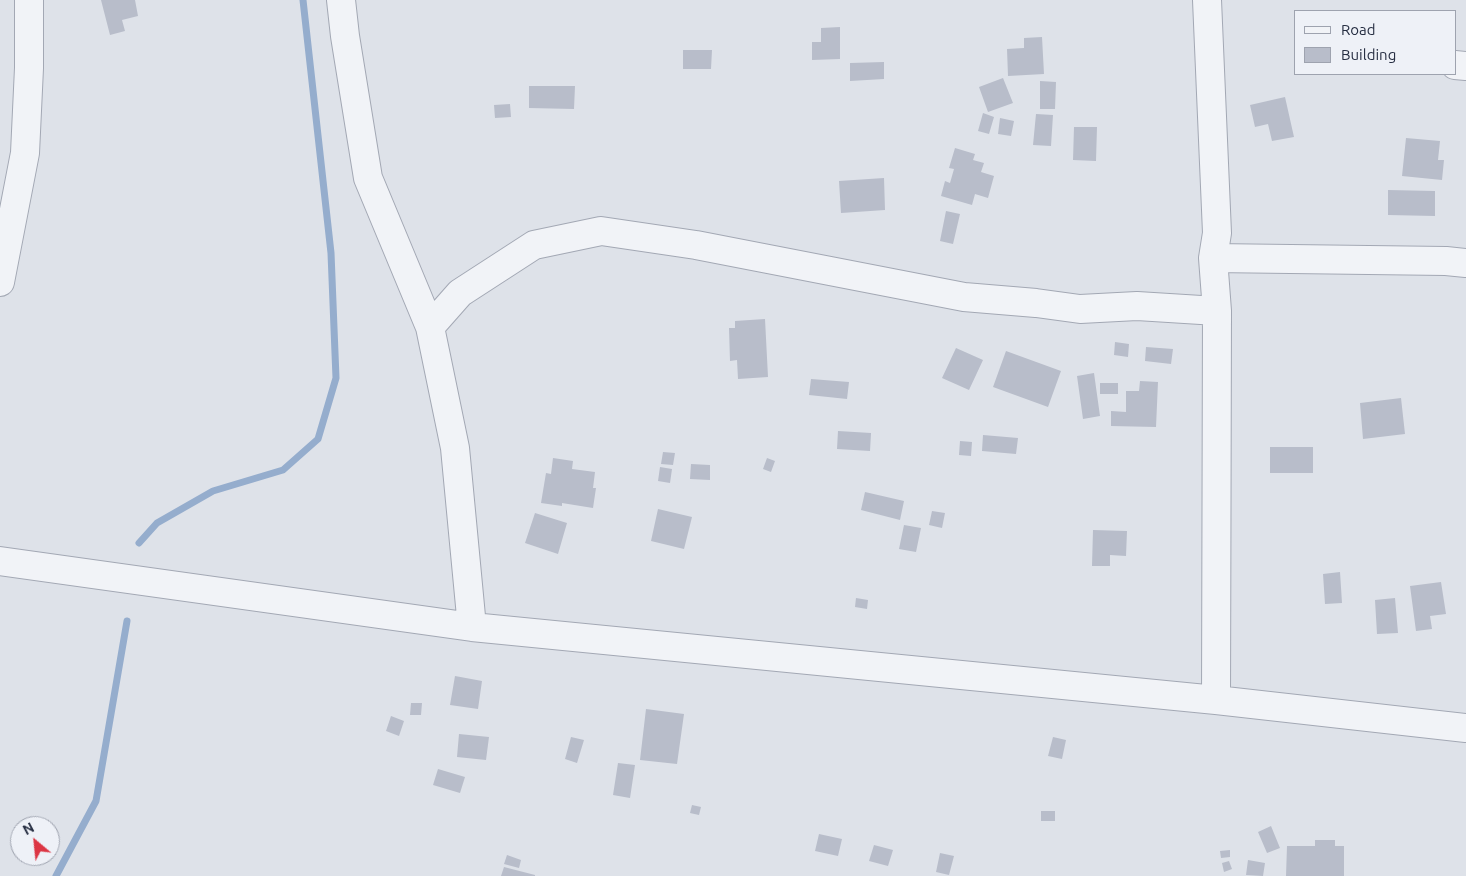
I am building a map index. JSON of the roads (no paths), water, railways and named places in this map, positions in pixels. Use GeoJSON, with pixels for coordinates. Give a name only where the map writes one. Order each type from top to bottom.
{"type":"FeatureCollection","features":[{"type":"Feature","properties":{"kind":"street"},"geometry":{"type":"LineString","coordinates":[[0,282],[25,153],[30,68],[29,0]]}},
{"type":"Feature","properties":{"kind":"street"},"geometry":{"type":"LineString","coordinates":[[341,0],[368,178],[430,327],[455,448],[472,627]]}},
{"type":"Feature","properties":{"kind":"street"},"geometry":{"type":"LineString","coordinates":[[1207,0],[1217,233],[1213,258],[1217,311],[1216,700]]}},
{"type":"Feature","properties":{"kind":"street"},"geometry":{"type":"LineString","coordinates":[[430,327],[460,293],[534,245],[601,231],[696,245],[964,297],[1080,309],[1137,306],[1217,311]]}},
{"type":"Feature","properties":{"kind":"street"},"geometry":{"type":"LineString","coordinates":[[1213,258],[1466,263]]}},
{"type":"Feature","properties":{"kind":"street"},"geometry":{"type":"LineString","coordinates":[[0,561],[472,627],[1216,700],[1466,728]]}},
{"type":"Feature","properties":{"kind":"waterway"},"geometry":{"type":"LineString","coordinates":[[139,543],[157,523],[213,491],[283,470],[318,439],[336,378],[331,253],[303,0]]}},
{"type":"Feature","properties":{"kind":"waterway"},"geometry":{"type":"LineString","coordinates":[[56,876],[96,801],[127,621]]}}]}
